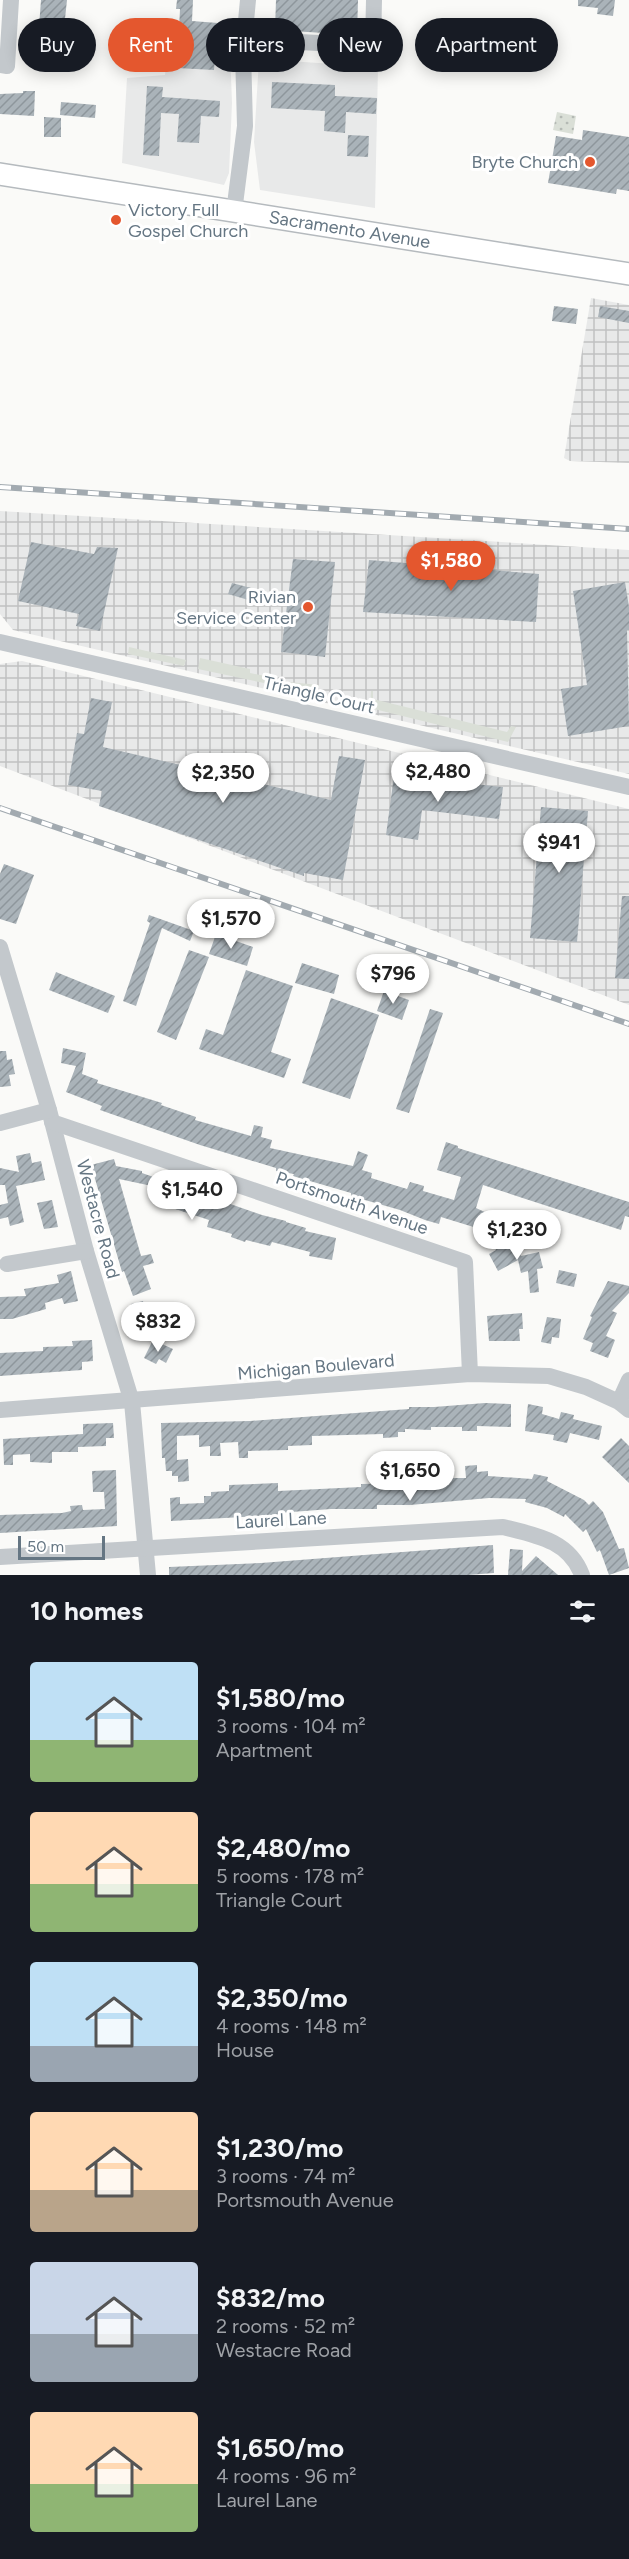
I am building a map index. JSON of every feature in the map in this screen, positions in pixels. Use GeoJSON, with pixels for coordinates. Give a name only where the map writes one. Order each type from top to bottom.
{"type":"FeatureCollection","features":[{"type":"Feature","properties":{"kind":"main road","name":"Sacramento Avenue"},"geometry":{"type":"LineString","coordinates":[[0,174],[629,274]]}},
{"type":"Feature","properties":{"kind":"street"},"geometry":{"type":"LineString","coordinates":[[0,65],[7,66],[11,0]]}},
{"type":"Feature","properties":{"kind":"street"},"geometry":{"type":"LineString","coordinates":[[246,18],[248,0]]}},
{"type":"Feature","properties":{"kind":"street"},"geometry":{"type":"LineString","coordinates":[[305,42],[373,46],[374,0]]}},
{"type":"Feature","properties":{"kind":"street"},"geometry":{"type":"LineString","coordinates":[[234,212],[245,126],[244,72]]}},
{"type":"Feature","properties":{"kind":"street","name":"Triangle Court"},"geometry":{"type":"LineString","coordinates":[[0,642],[629,787]]}},
{"type":"Feature","properties":{"kind":"street","name":"Westacre Road"},"geometry":{"type":"LineString","coordinates":[[1,947],[86,1251],[132,1402],[148,1575]]}},
{"type":"Feature","properties":{"kind":"street"},"geometry":{"type":"LineString","coordinates":[[0,1123],[50,1116]]}},
{"type":"Feature","properties":{"kind":"street","name":"Portsmouth Avenue"},"geometry":{"type":"LineString","coordinates":[[50,1116],[465,1262],[470,1374]]}},
{"type":"Feature","properties":{"kind":"street"},"geometry":{"type":"LineString","coordinates":[[7,1264],[86,1251]]}},
{"type":"Feature","properties":{"kind":"street","name":"Michigan Boulevard"},"geometry":{"type":"LineString","coordinates":[[0,1410],[132,1402],[470,1374],[549,1376],[586,1388],[624,1406]]}},
{"type":"Feature","properties":{"kind":"street"},"geometry":{"type":"LineString","coordinates":[[624,1406],[629,1380]]}},
{"type":"Feature","properties":{"kind":"street","name":"Laurel Lane"},"geometry":{"type":"LineString","coordinates":[[0,1557],[503,1527],[547,1538],[577,1561],[582,1575]]}},
{"type":"Feature","properties":{"kind":"shaded area"},"geometry":{"type":"Polygon","coordinates":[[[194,46],[206,47],[206,72],[231,72],[229,173],[224,185],[122,163],[127,78],[165,75],[165,72],[194,72],[194,46]]]}},
{"type":"Feature","properties":{"kind":"shaded area"},"geometry":{"type":"Polygon","coordinates":[[[305,62],[317,63],[317,72],[378,72],[375,208],[260,190],[254,142],[258,72],[305,72],[305,62]]]}},
{"type":"Feature","properties":{"kind":"shaded area"},"geometry":{"type":"Polygon","coordinates":[[[557,112],[576,116],[573,134],[553,130],[557,112]]]}},
{"type":"Feature","properties":{"kind":"shaded area"},"geometry":{"type":"Polygon","coordinates":[[[591,298],[629,305],[629,463],[570,461],[564,458],[591,298]]]}},
{"type":"Feature","properties":{"kind":"shaded area"},"geometry":{"type":"Polygon","coordinates":[[[0,511],[629,550],[629,774],[13,630],[0,614],[0,511]]]}},
{"type":"Feature","properties":{"kind":"shaded area"},"geometry":{"type":"Polygon","coordinates":[[[129,647],[186,660],[184,666],[128,654],[129,647]]]}},
{"type":"Feature","properties":{"kind":"shaded area"},"geometry":{"type":"Polygon","coordinates":[[[200,658],[250,669],[250,673],[265,676],[264,683],[198,669],[200,658]]]}},
{"type":"Feature","properties":{"kind":"shaded area"},"geometry":{"type":"Polygon","coordinates":[[[22,661],[629,809],[629,1005],[0,766],[0,664],[22,661]]]}},
{"type":"Feature","properties":{"kind":"shaded area"},"geometry":{"type":"Polygon","coordinates":[[[279,681],[319,685],[317,695],[278,686],[279,681]]]}},
{"type":"Feature","properties":{"kind":"shaded area"},"geometry":{"type":"Polygon","coordinates":[[[371,691],[373,691],[373,699],[507,732],[511,726],[516,727],[508,742],[370,708],[371,691]]]}},
{"type":"Feature","properties":{"kind":"building"},"geometry":{"type":"Polygon","coordinates":[[[41,0],[67,0],[65,18],[40,18],[41,0]]]}},
{"type":"Feature","properties":{"kind":"building"},"geometry":{"type":"Polygon","coordinates":[[[177,0],[193,0],[192,18],[180,18],[180,9],[176,9],[177,0]]]}},
{"type":"Feature","properties":{"kind":"building"},"geometry":{"type":"Polygon","coordinates":[[[276,0],[358,0],[357,18],[317,18],[317,33],[305,32],[305,18],[275,18],[276,0]]]}},
{"type":"Feature","properties":{"kind":"building"},"geometry":{"type":"Polygon","coordinates":[[[578,0],[615,0],[613,16],[597,14],[598,8],[578,6],[578,0]]]}},
{"type":"Feature","properties":{"kind":"building"},"geometry":{"type":"Polygon","coordinates":[[[194,21],[206,22],[206,70],[194,69],[194,21]]]}},
{"type":"Feature","properties":{"kind":"building"},"geometry":{"type":"Polygon","coordinates":[[[272,82],[335,85],[335,96],[377,98],[376,114],[346,112],[345,133],[324,131],[325,111],[271,108],[272,82]]]}},
{"type":"Feature","properties":{"kind":"building"},"geometry":{"type":"Polygon","coordinates":[[[147,86],[163,87],[162,97],[220,101],[219,117],[201,116],[199,143],[177,142],[179,114],[161,113],[159,156],[143,155],[147,86]]]}},
{"type":"Feature","properties":{"kind":"building"},"geometry":{"type":"Polygon","coordinates":[[[23,91],[35,91],[34,116],[0,114],[0,94],[23,93],[23,91]]]}},
{"type":"Feature","properties":{"kind":"building"},"geometry":{"type":"Polygon","coordinates":[[[61,102],[96,105],[95,118],[60,115],[61,102]]]}},
{"type":"Feature","properties":{"kind":"building"},"geometry":{"type":"Polygon","coordinates":[[[44,117],[61,118],[61,137],[44,137],[44,117]]]}},
{"type":"Feature","properties":{"kind":"building","name":"Bryte Church"},"geometry":{"type":"Polygon","coordinates":[[[583,130],[629,137],[629,191],[617,189],[616,194],[548,183],[556,136],[582,140],[583,130]]]}},
{"type":"Feature","properties":{"kind":"building"},"geometry":{"type":"Polygon","coordinates":[[[348,135],[369,136],[368,157],[347,156],[348,135]]]}},
{"type":"Feature","properties":{"kind":"building"},"geometry":{"type":"Polygon","coordinates":[[[554,306],[578,309],[576,324],[552,321],[554,306]]]}},
{"type":"Feature","properties":{"kind":"building"},"geometry":{"type":"Polygon","coordinates":[[[600,306],[629,311],[629,323],[598,317],[600,306]]]}},
{"type":"Feature","properties":{"kind":"building"},"geometry":{"type":"Polygon","coordinates":[[[31,542],[94,554],[97,547],[118,548],[100,631],[76,626],[79,614],[18,601],[31,542]]]}},
{"type":"Feature","properties":{"kind":"building","name":"Rivian Service Center"},"geometry":{"type":"Polygon","coordinates":[[[293,559],[335,562],[325,657],[281,652],[293,559]]]}},
{"type":"Feature","properties":{"kind":"building"},"geometry":{"type":"Polygon","coordinates":[[[369,560],[539,574],[536,622],[363,612],[369,560]]]}},
{"type":"Feature","properties":{"kind":"building"},"geometry":{"type":"Polygon","coordinates":[[[625,582],[629,607],[629,630],[627,630],[629,726],[568,736],[561,689],[587,685],[573,591],[625,582]]]}},
{"type":"Feature","properties":{"kind":"building"},"geometry":{"type":"Polygon","coordinates":[[[232,583],[255,589],[252,601],[228,594],[232,583]]]}},
{"type":"Feature","properties":{"kind":"building"},"geometry":{"type":"Polygon","coordinates":[[[91,698],[112,702],[103,747],[331,800],[339,756],[365,760],[343,880],[304,873],[304,876],[99,806],[102,791],[68,785],[77,733],[84,734],[91,698]]]}},
{"type":"Feature","properties":{"kind":"building"},"geometry":{"type":"Polygon","coordinates":[[[394,776],[503,787],[499,819],[422,810],[418,840],[386,835],[394,776]]]}},
{"type":"Feature","properties":{"kind":"building"},"geometry":{"type":"Polygon","coordinates":[[[541,807],[588,811],[577,942],[530,938],[541,807]]]}},
{"type":"Feature","properties":{"kind":"building"},"geometry":{"type":"Polygon","coordinates":[[[4,864],[34,875],[16,924],[0,919],[0,874],[4,864]]]}},
{"type":"Feature","properties":{"kind":"building"},"geometry":{"type":"Polygon","coordinates":[[[622,896],[629,896],[629,979],[615,978],[622,896]]]}},
{"type":"Feature","properties":{"kind":"building"},"geometry":{"type":"Polygon","coordinates":[[[149,915],[194,931],[190,941],[162,928],[136,1006],[123,1001],[150,923],[147,921],[149,915]]]}},
{"type":"Feature","properties":{"kind":"building"},"geometry":{"type":"Polygon","coordinates":[[[216,934],[253,947],[247,966],[209,954],[216,934]]]}},
{"type":"Feature","properties":{"kind":"building"},"geometry":{"type":"Polygon","coordinates":[[[189,950],[209,957],[176,1040],[157,1032],[189,950]]]}},
{"type":"Feature","properties":{"kind":"building"},"geometry":{"type":"Polygon","coordinates":[[[302,963],[339,975],[334,994],[295,983],[302,963]]]}},
{"type":"Feature","properties":{"kind":"building"},"geometry":{"type":"Polygon","coordinates":[[[246,970],[293,986],[271,1052],[291,1059],[284,1078],[199,1049],[206,1029],[223,1035],[246,970]]]}},
{"type":"Feature","properties":{"kind":"building"},"geometry":{"type":"Polygon","coordinates":[[[56,972],[115,996],[108,1013],[49,990],[56,972]]]}},
{"type":"Feature","properties":{"kind":"building"},"geometry":{"type":"Polygon","coordinates":[[[384,991],[409,1000],[402,1020],[377,1011],[384,991]]]}},
{"type":"Feature","properties":{"kind":"building"},"geometry":{"type":"Polygon","coordinates":[[[331,998],[379,1015],[350,1099],[302,1083],[331,998]]]}},
{"type":"Feature","properties":{"kind":"building"},"geometry":{"type":"Polygon","coordinates":[[[430,1009],[443,1013],[409,1113],[396,1109],[430,1009]]]}},
{"type":"Feature","properties":{"kind":"building"},"geometry":{"type":"Polygon","coordinates":[[[63,1048],[86,1053],[82,1074],[98,1080],[97,1083],[162,1103],[161,1105],[196,1117],[195,1120],[251,1136],[254,1125],[263,1127],[261,1137],[272,1140],[270,1148],[353,1166],[358,1151],[368,1155],[362,1170],[372,1173],[371,1178],[407,1189],[410,1182],[424,1186],[423,1191],[454,1200],[461,1177],[437,1170],[446,1142],[458,1148],[629,1202],[629,1217],[625,1216],[621,1230],[483,1185],[476,1208],[502,1220],[492,1242],[488,1235],[479,1231],[480,1229],[441,1217],[439,1224],[425,1220],[351,1196],[351,1193],[293,1176],[294,1174],[276,1171],[276,1168],[200,1145],[100,1110],[102,1106],[66,1092],[76,1066],[61,1063],[63,1048]]]}},
{"type":"Feature","properties":{"kind":"building"},"geometry":{"type":"Polygon","coordinates":[[[0,1051],[6,1051],[7,1060],[12,1059],[15,1074],[9,1075],[11,1086],[0,1087],[0,1051]]]}},
{"type":"Feature","properties":{"kind":"building"},"geometry":{"type":"Polygon","coordinates":[[[30,1153],[32,1163],[41,1161],[45,1180],[16,1186],[24,1222],[10,1226],[8,1217],[0,1219],[0,1205],[8,1203],[5,1185],[0,1185],[0,1168],[19,1172],[16,1156],[30,1153]]]}},
{"type":"Feature","properties":{"kind":"building"},"geometry":{"type":"Polygon","coordinates":[[[114,1159],[116,1166],[142,1171],[142,1173],[262,1215],[306,1228],[305,1231],[336,1238],[332,1260],[309,1256],[310,1252],[272,1242],[270,1246],[231,1237],[232,1234],[207,1227],[209,1220],[160,1204],[164,1193],[152,1189],[152,1186],[119,1179],[141,1256],[151,1254],[154,1263],[143,1266],[151,1289],[133,1296],[124,1271],[122,1272],[91,1165],[114,1159]]]}},
{"type":"Feature","properties":{"kind":"building"},"geometry":{"type":"Polygon","coordinates":[[[52,1200],[58,1227],[44,1229],[37,1203],[52,1200]]]}},
{"type":"Feature","properties":{"kind":"building"},"geometry":{"type":"Polygon","coordinates":[[[507,1237],[510,1243],[513,1241],[521,1256],[539,1252],[543,1268],[537,1269],[539,1292],[530,1293],[528,1271],[521,1273],[518,1260],[498,1271],[489,1254],[496,1250],[493,1244],[507,1237]]]}},
{"type":"Feature","properties":{"kind":"building"},"geometry":{"type":"Polygon","coordinates":[[[559,1270],[577,1274],[574,1287],[556,1283],[559,1270]]]}},
{"type":"Feature","properties":{"kind":"building"},"geometry":{"type":"Polygon","coordinates":[[[71,1271],[78,1301],[64,1304],[62,1298],[45,1303],[46,1309],[12,1319],[0,1319],[0,1297],[26,1296],[24,1289],[59,1283],[57,1275],[71,1271]]]}},
{"type":"Feature","properties":{"kind":"building"},"geometry":{"type":"Polygon","coordinates":[[[608,1281],[629,1286],[629,1293],[612,1311],[617,1313],[606,1336],[615,1340],[608,1358],[590,1351],[593,1343],[583,1339],[592,1317],[590,1316],[608,1281]]]}},
{"type":"Feature","properties":{"kind":"building"},"geometry":{"type":"Polygon","coordinates":[[[143,1301],[145,1310],[156,1307],[160,1322],[137,1328],[131,1304],[143,1301]]]}},
{"type":"Feature","properties":{"kind":"building"},"geometry":{"type":"Polygon","coordinates":[[[522,1313],[523,1329],[519,1329],[520,1341],[489,1341],[487,1316],[522,1313]]]}},
{"type":"Feature","properties":{"kind":"building"},"geometry":{"type":"Polygon","coordinates":[[[547,1317],[561,1319],[559,1338],[552,1337],[551,1344],[541,1342],[547,1317]]]}},
{"type":"Feature","properties":{"kind":"building"},"geometry":{"type":"Polygon","coordinates":[[[92,1340],[93,1361],[82,1362],[82,1370],[0,1376],[0,1353],[43,1351],[43,1347],[73,1346],[72,1341],[92,1340]]]}},
{"type":"Feature","properties":{"kind":"building"},"geometry":{"type":"Polygon","coordinates":[[[153,1340],[173,1349],[166,1363],[159,1359],[156,1364],[144,1358],[153,1340]]]}},
{"type":"Feature","properties":{"kind":"building"},"geometry":{"type":"Polygon","coordinates":[[[511,1404],[511,1427],[477,1426],[477,1431],[462,1431],[462,1427],[431,1427],[431,1430],[405,1429],[405,1432],[398,1432],[398,1437],[383,1438],[383,1434],[312,1436],[312,1445],[288,1446],[288,1450],[248,1451],[248,1458],[239,1458],[238,1442],[220,1443],[221,1456],[210,1456],[210,1446],[199,1447],[199,1435],[177,1436],[177,1460],[188,1459],[189,1481],[178,1482],[178,1476],[172,1476],[172,1471],[166,1471],[165,1458],[162,1458],[161,1423],[250,1421],[409,1409],[409,1407],[511,1404]]]}},
{"type":"Feature","properties":{"kind":"building"},"geometry":{"type":"Polygon","coordinates":[[[528,1404],[543,1407],[542,1414],[559,1419],[561,1412],[574,1415],[573,1419],[602,1426],[599,1440],[570,1433],[567,1443],[553,1440],[554,1435],[525,1431],[528,1404]]]}},
{"type":"Feature","properties":{"kind":"building"},"geometry":{"type":"Polygon","coordinates":[[[113,1423],[114,1438],[106,1438],[106,1446],[78,1447],[78,1452],[52,1452],[52,1463],[30,1462],[30,1454],[13,1455],[13,1465],[4,1465],[3,1439],[83,1434],[83,1424],[113,1423]]]}},
{"type":"Feature","properties":{"kind":"building"},"geometry":{"type":"Polygon","coordinates":[[[621,1438],[629,1446],[629,1483],[602,1457],[621,1438]]]}},
{"type":"Feature","properties":{"kind":"building"},"geometry":{"type":"Polygon","coordinates":[[[477,1465],[477,1472],[488,1471],[488,1476],[532,1479],[534,1474],[548,1477],[547,1481],[584,1500],[589,1505],[593,1501],[603,1512],[619,1549],[624,1548],[629,1568],[609,1575],[600,1550],[597,1552],[586,1529],[583,1532],[565,1514],[564,1517],[547,1508],[525,1502],[526,1499],[489,1498],[410,1505],[377,1505],[377,1509],[331,1509],[278,1513],[278,1515],[171,1521],[170,1498],[180,1497],[180,1504],[204,1503],[204,1496],[211,1496],[211,1492],[229,1491],[229,1485],[278,1483],[278,1491],[361,1487],[361,1484],[400,1483],[400,1479],[466,1478],[465,1466],[477,1465]]]}},
{"type":"Feature","properties":{"kind":"building"},"geometry":{"type":"Polygon","coordinates":[[[116,1470],[117,1526],[0,1533],[0,1515],[62,1513],[71,1511],[70,1506],[82,1505],[83,1510],[105,1509],[104,1492],[93,1492],[92,1471],[116,1470]]]}},
{"type":"Feature","properties":{"kind":"building"},"geometry":{"type":"Polygon","coordinates":[[[493,1545],[494,1573],[468,1575],[169,1575],[169,1567],[261,1563],[493,1545]]]}},
{"type":"Feature","properties":{"kind":"building"},"geometry":{"type":"Polygon","coordinates":[[[510,1549],[523,1550],[522,1571],[536,1556],[558,1575],[508,1575],[510,1549]]]}},
{"type":"Feature","properties":{"kind":"railway"},"geometry":{"type":"LineString","coordinates":[[0,487],[629,529]]}},
{"type":"Feature","properties":{"kind":"railway"},"geometry":{"type":"LineString","coordinates":[[0,808],[629,1024]]}},
{"type":"Feature","properties":{"kind":"place","name":"Bryte Church"},"geometry":{"type":"Point","coordinates":[590,162]}},
{"type":"Feature","properties":{"kind":"place","name":"Victory Full Gospel Church"},"geometry":{"type":"Point","coordinates":[116,220]}},
{"type":"Feature","properties":{"kind":"place","name":"Rivian Service Center"},"geometry":{"type":"Point","coordinates":[308,607]}}]}
